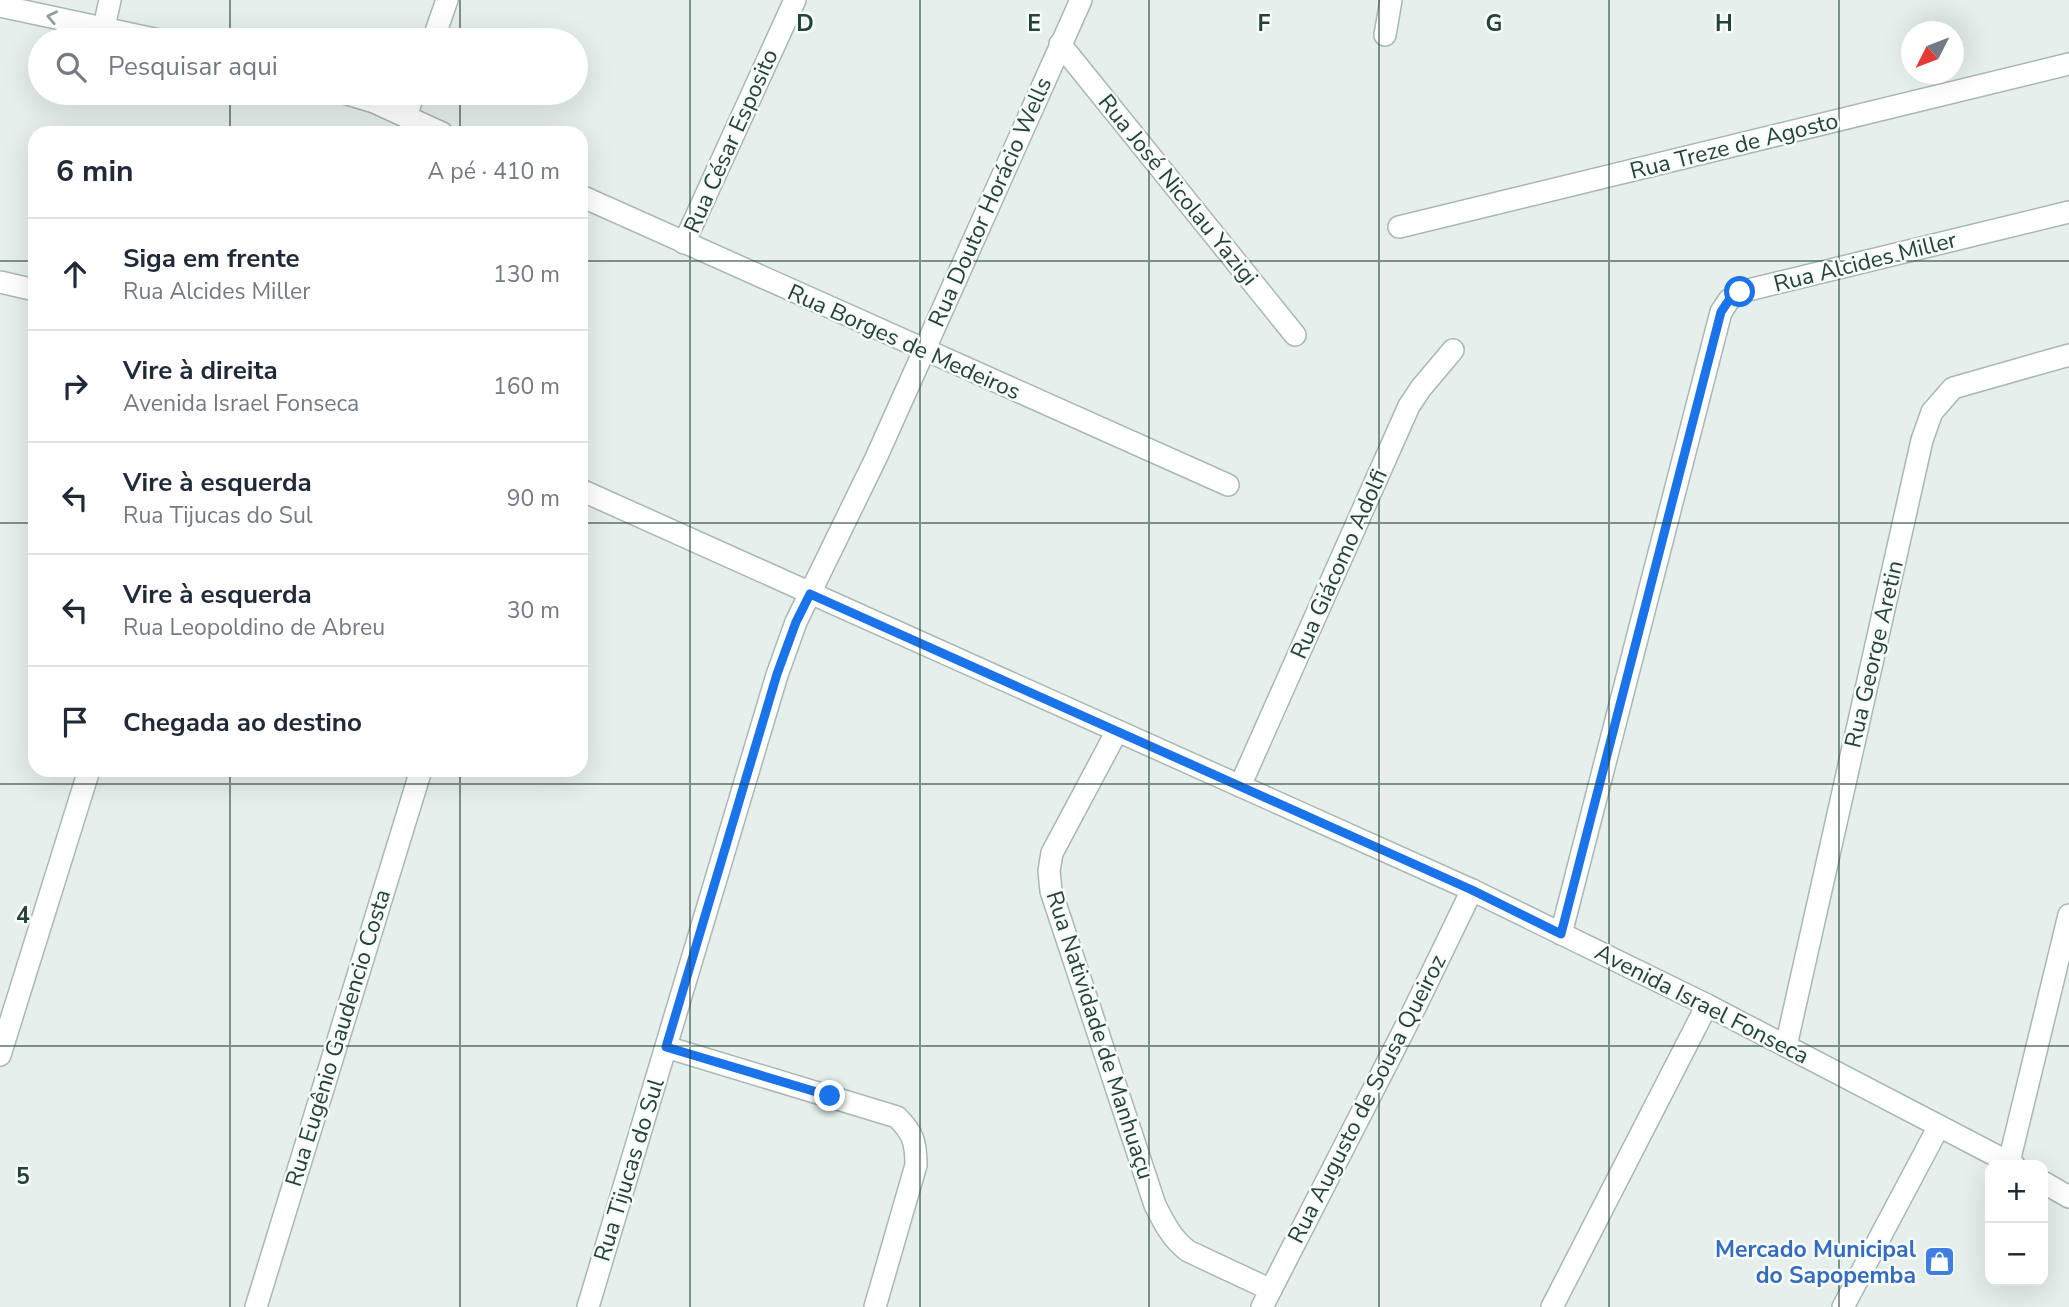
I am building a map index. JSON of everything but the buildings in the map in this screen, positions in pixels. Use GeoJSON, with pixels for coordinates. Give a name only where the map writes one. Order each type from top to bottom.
{"type":"FeatureCollection","features":[{"type":"Feature","properties":{"kind":"street"},"geometry":{"type":"LineString","coordinates":[[104,27],[110,0]]}},
{"type":"Feature","properties":{"kind":"street"},"geometry":{"type":"LineString","coordinates":[[437,28],[447,0]]}},
{"type":"Feature","properties":{"kind":"street","name":"Rua César Esposito"},"geometry":{"type":"LineString","coordinates":[[684,243],[795,0]]}},
{"type":"Feature","properties":{"kind":"street","name":"Rua Doutor Horácio Wells"},"geometry":{"type":"LineString","coordinates":[[810,594],[876,458],[1081,0]]}},
{"type":"Feature","properties":{"kind":"street"},"geometry":{"type":"LineString","coordinates":[[1385,35],[1391,0]]}},
{"type":"Feature","properties":{"kind":"street"},"geometry":{"type":"LineString","coordinates":[[0,6],[108,28]]}},
{"type":"Feature","properties":{"kind":"street","name":"Rua José Nicolau Yazigi"},"geometry":{"type":"LineString","coordinates":[[1060,44],[1295,335]]}},
{"type":"Feature","properties":{"kind":"street","name":"Rua Treze de Agosto"},"geometry":{"type":"LineString","coordinates":[[1399,228],[2069,64]]}},
{"type":"Feature","properties":{"kind":"street"},"geometry":{"type":"LineString","coordinates":[[380,105],[426,126]]}},
{"type":"Feature","properties":{"kind":"street"},"geometry":{"type":"LineString","coordinates":[[406,117],[410,105]]}},
{"type":"Feature","properties":{"kind":"street","name":"Rua Borges de Medeiros"},"geometry":{"type":"LineString","coordinates":[[588,199],[1228,485]]}},
{"type":"Feature","properties":{"kind":"street","name":"Rua Alcides Miller"},"geometry":{"type":"LineString","coordinates":[[1561,934],[1721,312],[1729,300],[1740,292],[2069,212]]}},
{"type":"Feature","properties":{"kind":"street"},"geometry":{"type":"LineString","coordinates":[[0,282],[28,288]]}},
{"type":"Feature","properties":{"kind":"street","name":"Rua Giácomo Adolfi"},"geometry":{"type":"LineString","coordinates":[[1240,786],[1409,407],[1421,388],[1453,350]]}},
{"type":"Feature","properties":{"kind":"street","name":"Rua George Aretin"},"geometry":{"type":"LineString","coordinates":[[1786,1046],[1922,440],[1932,412],[1953,388],[2069,355]]}},
{"type":"Feature","properties":{"kind":"street","name":"Avenida Israel Fonseca"},"geometry":{"type":"LineString","coordinates":[[588,492],[1472,890],[1707,1005],[2004,1160]]}},
{"type":"Feature","properties":{"kind":"street","name":"Rua Tijucas do Sul"},"geometry":{"type":"LineString","coordinates":[[587,1307],[777,674],[796,622],[810,594]]}},
{"type":"Feature","properties":{"kind":"street","name":"Rua Natividade de Manhuaçu"},"geometry":{"type":"LineString","coordinates":[[1117,731],[1052,853],[1049,871],[1051,891],[1155,1205],[1166,1227],[1188,1251],[1266,1298]]}},
{"type":"Feature","properties":{"kind":"street"},"geometry":{"type":"LineString","coordinates":[[0,1055],[87,777]]}},
{"type":"Feature","properties":{"kind":"street","name":"Rua Eugênio Gaudencio Costa"},"geometry":{"type":"LineString","coordinates":[[256,1307],[419,777]]}},
{"type":"Feature","properties":{"kind":"street","name":"Rua Augusto de Sousa Queiroz"},"geometry":{"type":"LineString","coordinates":[[1266,1298],[1406,1026],[1472,890]]}},
{"type":"Feature","properties":{"kind":"street"},"geometry":{"type":"LineString","coordinates":[[2013,1160],[2069,915]]}},
{"type":"Feature","properties":{"kind":"street"},"geometry":{"type":"LineString","coordinates":[[1552,1307],[1707,1005]]}},
{"type":"Feature","properties":{"kind":"street"},"geometry":{"type":"LineString","coordinates":[[666,1047],[897,1117],[909,1129],[916,1147],[916,1165],[875,1307]]}},
{"type":"Feature","properties":{"kind":"street"},"geometry":{"type":"LineString","coordinates":[[1843,1307],[1939,1126]]}},
{"type":"Feature","properties":{"kind":"street"},"geometry":{"type":"LineString","coordinates":[[2048,1185],[2069,1197]]}},
{"type":"Feature","properties":{"kind":"place","name":"Mercado Municipal do Sapopemba"},"geometry":{"type":"Point","coordinates":[1939,1262]}},
{"type":"Feature","properties":{"kind":"route"},"geometry":{"type":"LineString","coordinates":[[830,1096],[666,1047],[777,674],[796,622],[810,594],[1472,890],[1561,934],[1721,312],[1729,300],[1740,292]]}}]}
